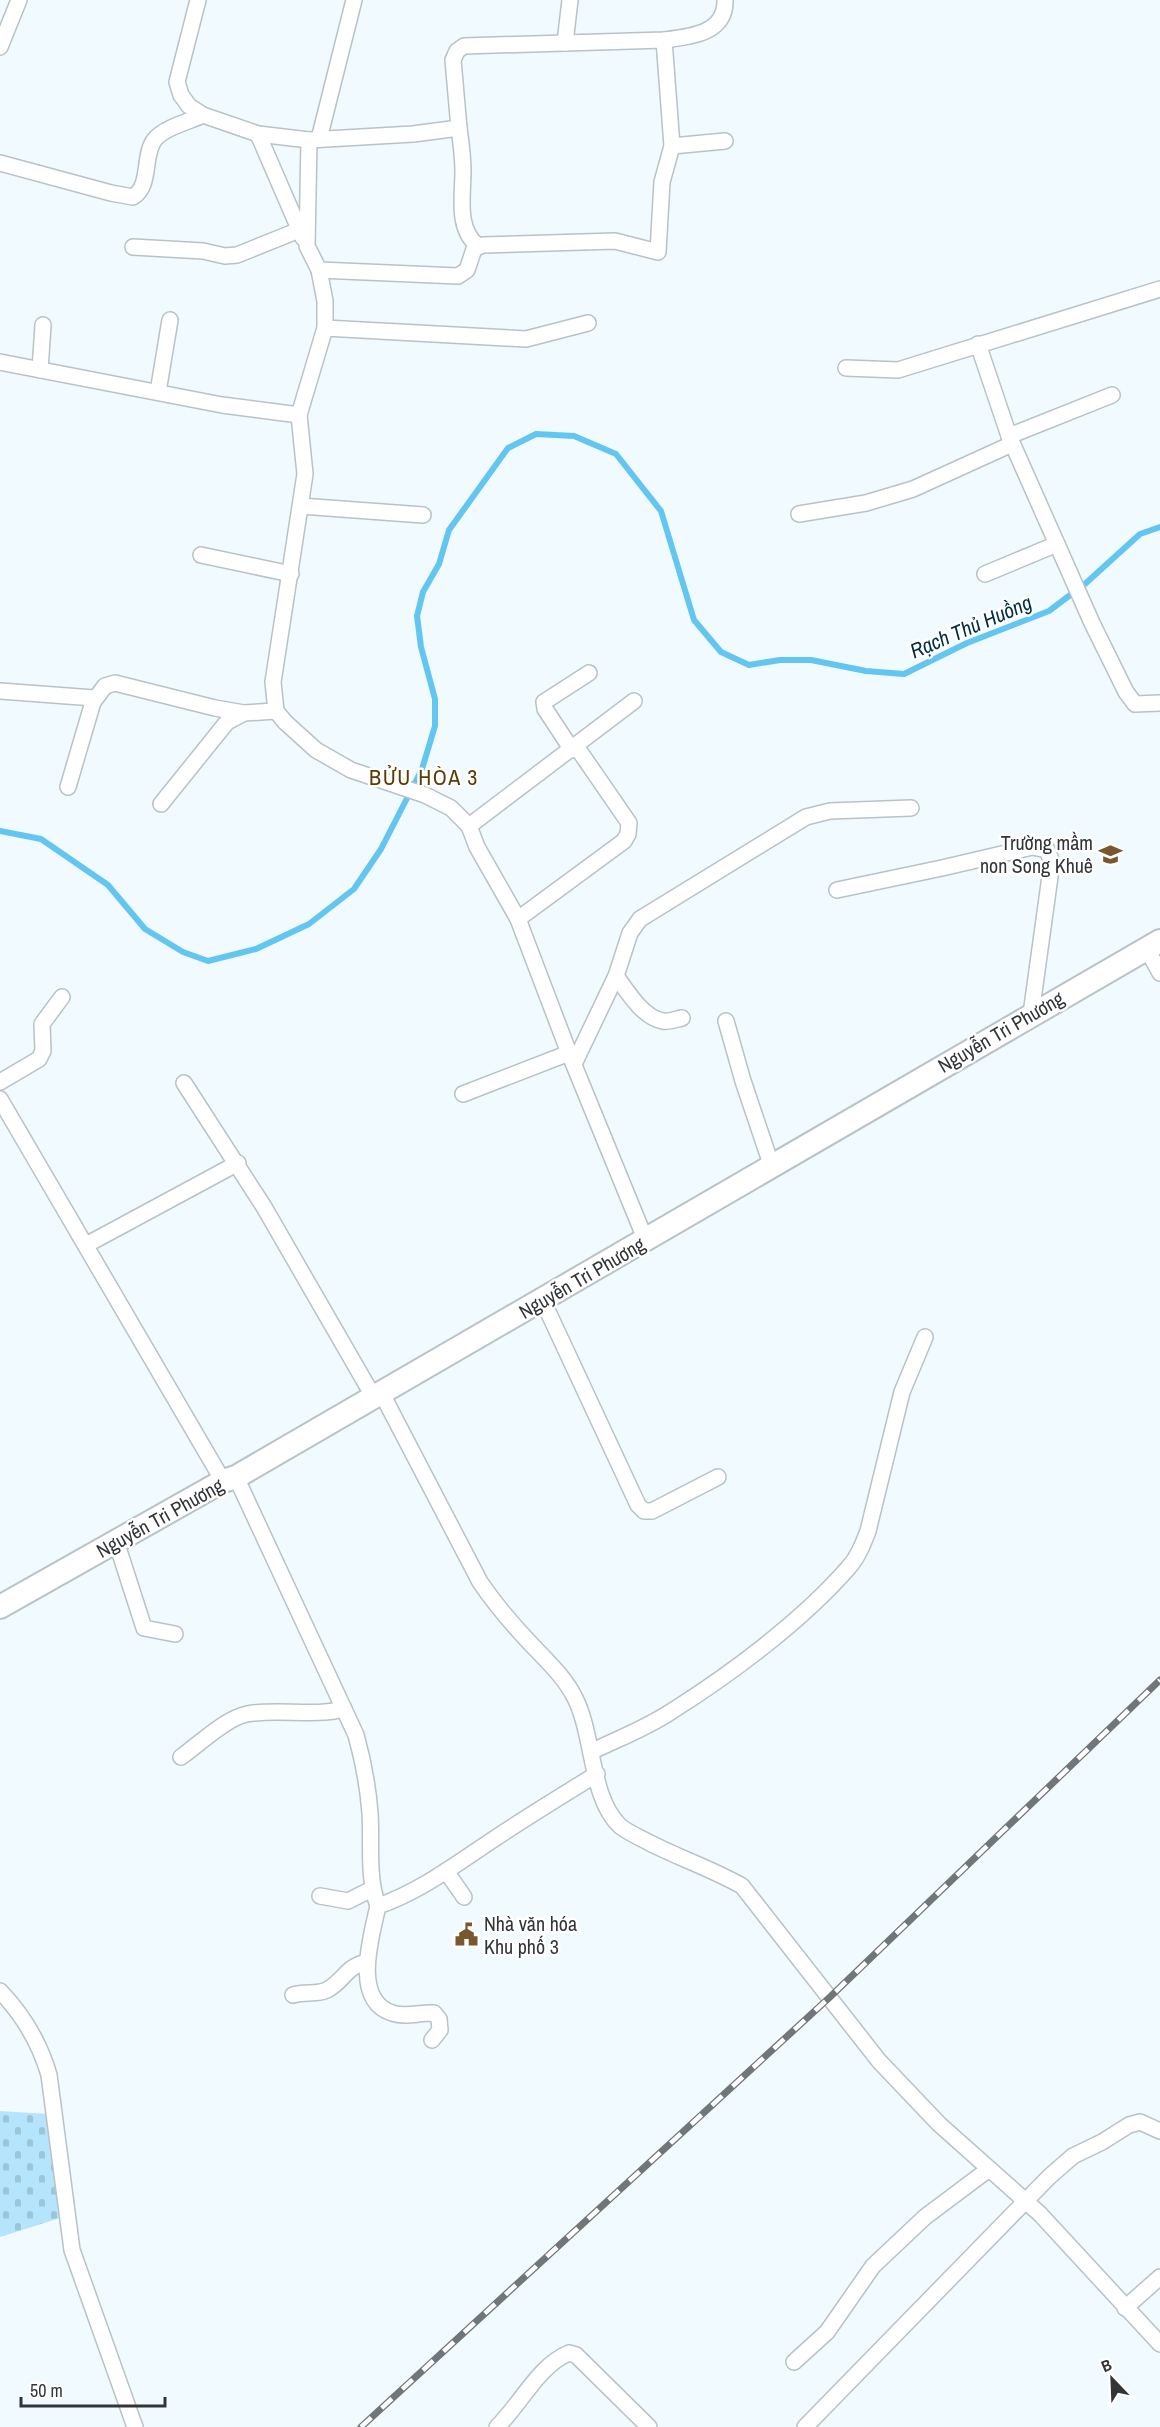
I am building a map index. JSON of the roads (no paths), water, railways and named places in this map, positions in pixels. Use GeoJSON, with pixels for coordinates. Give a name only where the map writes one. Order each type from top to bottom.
{"type":"FeatureCollection","features":[{"type":"Feature","properties":{"kind":"main road","name":"Nguyễn Tri Phương"},"geometry":{"type":"LineString","coordinates":[[0,1607],[543,1301],[1031,1014],[1153,945]]}},
{"type":"Feature","properties":{"kind":"street"},"geometry":{"type":"LineString","coordinates":[[0,47],[19,0]]}},
{"type":"Feature","properties":{"kind":"street"},"geometry":{"type":"LineString","coordinates":[[198,0],[177,82],[181,95],[189,106],[203,115],[258,134],[314,139],[413,134],[459,128]]}},
{"type":"Feature","properties":{"kind":"street"},"geometry":{"type":"LineString","coordinates":[[307,246],[314,139],[354,0]]}},
{"type":"Feature","properties":{"kind":"street"},"geometry":{"type":"LineString","coordinates":[[566,43],[570,0]]}},
{"type":"Feature","properties":{"kind":"street"},"geometry":{"type":"LineString","coordinates":[[478,246],[468,236],[464,225],[463,156],[453,60],[457,51],[464,46],[664,40],[694,37],[711,29],[721,17],[725,0]]}},
{"type":"Feature","properties":{"kind":"street"},"geometry":{"type":"LineString","coordinates":[[319,270],[458,276],[467,270],[474,249],[478,246],[615,241],[658,252],[662,182],[672,146],[664,40]]}},
{"type":"Feature","properties":{"kind":"street"},"geometry":{"type":"LineString","coordinates":[[0,163],[133,197],[139,193],[149,151],[154,141],[170,130],[203,115]]}},
{"type":"Feature","properties":{"kind":"street"},"geometry":{"type":"LineString","coordinates":[[258,134],[299,230],[319,270],[325,301],[325,328],[298,415],[306,474],[273,682],[276,711],[315,750],[351,770],[424,795],[451,808],[469,826],[477,847],[518,919],[571,1058],[646,1241]]}},
{"type":"Feature","properties":{"kind":"street"},"geometry":{"type":"LineString","coordinates":[[672,146],[725,141]]}},
{"type":"Feature","properties":{"kind":"street"},"geometry":{"type":"LineString","coordinates":[[133,247],[203,251],[225,256],[237,255],[299,230]]}},
{"type":"Feature","properties":{"kind":"street"},"geometry":{"type":"LineString","coordinates":[[846,368],[898,370],[1160,290]]}},
{"type":"Feature","properties":{"kind":"street"},"geometry":{"type":"LineString","coordinates":[[158,392],[170,320]]}},
{"type":"Feature","properties":{"kind":"street"},"geometry":{"type":"LineString","coordinates":[[325,328],[526,339],[588,323]]}},
{"type":"Feature","properties":{"kind":"street"},"geometry":{"type":"LineString","coordinates":[[40,370],[43,325]]}},
{"type":"Feature","properties":{"kind":"street"},"geometry":{"type":"LineString","coordinates":[[978,344],[1010,440],[1092,623],[1126,692],[1135,704],[1160,703]]}},
{"type":"Feature","properties":{"kind":"street"},"geometry":{"type":"LineString","coordinates":[[0,362],[222,405],[298,415]]}},
{"type":"Feature","properties":{"kind":"street"},"geometry":{"type":"LineString","coordinates":[[798,514],[866,503],[913,489],[1010,440],[1112,395]]}},
{"type":"Feature","properties":{"kind":"street"},"geometry":{"type":"LineString","coordinates":[[301,506],[423,515]]}},
{"type":"Feature","properties":{"kind":"street"},"geometry":{"type":"LineString","coordinates":[[985,574],[1057,544]]}},
{"type":"Feature","properties":{"kind":"street"},"geometry":{"type":"LineString","coordinates":[[201,555],[291,574]]}},
{"type":"Feature","properties":{"kind":"street"},"geometry":{"type":"LineString","coordinates":[[518,919],[624,841],[628,834],[629,823],[545,709],[544,702],[589,673]]}},
{"type":"Feature","properties":{"kind":"street"},"geometry":{"type":"LineString","coordinates":[[68,787],[94,698],[105,686],[115,683],[244,713],[276,711]]}},
{"type":"Feature","properties":{"kind":"street"},"geometry":{"type":"LineString","coordinates":[[0,691],[94,698]]}},
{"type":"Feature","properties":{"kind":"street"},"geometry":{"type":"LineString","coordinates":[[469,826],[634,701]]}},
{"type":"Feature","properties":{"kind":"street"},"geometry":{"type":"LineString","coordinates":[[161,804],[227,722],[244,713]]}},
{"type":"Feature","properties":{"kind":"street"},"geometry":{"type":"LineString","coordinates":[[463,1094],[571,1058],[616,975],[630,933],[640,919],[807,817],[830,811],[911,808]]}},
{"type":"Feature","properties":{"kind":"street"},"geometry":{"type":"LineString","coordinates":[[837,890],[1032,846],[1047,850],[1052,862],[1031,1014]]}},
{"type":"Feature","properties":{"kind":"street"},"geometry":{"type":"LineString","coordinates":[[1153,945],[1160,973]]}},
{"type":"Feature","properties":{"kind":"street"},"geometry":{"type":"LineString","coordinates":[[616,975],[638,1004],[654,1018],[666,1021],[682,1018]]}},
{"type":"Feature","properties":{"kind":"street"},"geometry":{"type":"LineString","coordinates":[[0,1082],[39,1059],[43,1051],[42,1024],[62,997]]}},
{"type":"Feature","properties":{"kind":"street"},"geometry":{"type":"LineString","coordinates":[[726,1021],[743,1082],[772,1167]]}},
{"type":"Feature","properties":{"kind":"street"},"geometry":{"type":"LineString","coordinates":[[184,1083],[238,1163],[377,1394],[480,1582],[496,1605],[547,1659],[571,1691],[586,1728],[603,1803],[620,1826],[660,1848],[719,1873],[742,1886],[879,2061],[939,2124],[1027,2202],[1160,2344]]}},
{"type":"Feature","properties":{"kind":"street"},"geometry":{"type":"LineString","coordinates":[[0,1099],[86,1245],[230,1479],[344,1710],[361,1753],[370,1812],[372,1889],[378,1906],[367,1962],[368,1985],[375,2000],[390,2013],[408,2016],[434,2013],[439,2019],[440,2030],[432,2040]]}},
{"type":"Feature","properties":{"kind":"street"},"geometry":{"type":"LineString","coordinates":[[86,1245],[238,1163]]}},
{"type":"Feature","properties":{"kind":"street"},"geometry":{"type":"LineString","coordinates":[[543,1301],[638,1505],[644,1511],[652,1511],[718,1477]]}},
{"type":"Feature","properties":{"kind":"street"},"geometry":{"type":"LineString","coordinates":[[591,1752],[671,1712],[734,1668],[798,1618],[850,1566],[868,1531],[902,1392],[925,1337]]}},
{"type":"Feature","properties":{"kind":"street"},"geometry":{"type":"LineString","coordinates":[[116,1541],[144,1628],[175,1634]]}},
{"type":"Feature","properties":{"kind":"street"},"geometry":{"type":"LineString","coordinates":[[181,1757],[245,1714],[329,1713],[344,1710]]}},
{"type":"Feature","properties":{"kind":"street"},"geometry":{"type":"LineString","coordinates":[[378,1906],[398,1899],[446,1871],[537,1810],[597,1774]]}},
{"type":"Feature","properties":{"kind":"street"},"geometry":{"type":"LineString","coordinates":[[446,1871],[464,1897]]}},
{"type":"Feature","properties":{"kind":"street"},"geometry":{"type":"LineString","coordinates":[[320,1896],[348,1901],[372,1889]]}},
{"type":"Feature","properties":{"kind":"street"},"geometry":{"type":"LineString","coordinates":[[293,1995],[328,1989],[351,1967],[367,1962]]}},
{"type":"Feature","properties":{"kind":"street"},"geometry":{"type":"LineString","coordinates":[[0,1991],[34,2037],[47,2068],[72,2250],[135,2427]]}},
{"type":"Feature","properties":{"kind":"street"},"geometry":{"type":"LineString","coordinates":[[805,2427],[1049,2177],[1073,2156],[1129,2125],[1140,2122],[1160,2131]]}},
{"type":"Feature","properties":{"kind":"street"},"geometry":{"type":"LineString","coordinates":[[794,2362],[827,2332],[873,2266],[925,2217],[989,2169]]}},
{"type":"Feature","properties":{"kind":"street"},"geometry":{"type":"LineString","coordinates":[[1125,2308],[1160,2277]]}},
{"type":"Feature","properties":{"kind":"street"},"geometry":{"type":"LineString","coordinates":[[497,2427],[527,2390],[557,2360],[569,2353],[576,2355],[649,2427]]}},
{"type":"Feature","properties":{"kind":"waterway","name":"Rạch Thủ Huồng"},"geometry":{"type":"LineString","coordinates":[[0,831],[41,839],[108,885],[145,929],[183,952],[208,961],[256,949],[309,924],[354,889],[381,849],[422,769],[435,726],[435,699],[421,647],[417,616],[423,592],[439,564],[449,530],[508,448],[536,434],[574,436],[616,454],[661,511],[694,620],[721,652],[749,665],[780,660],[811,660],[866,671],[904,674],[967,643],[1049,611],[1086,583],[1140,534],[1160,527]]}},
{"type":"Feature","properties":{"kind":"railway"},"geometry":{"type":"LineString","coordinates":[[361,2427],[830,1997],[1160,1680]]}},
{"type":"Feature","properties":{"kind":"place","name":"Trường mầm non Song Khuê"},"geometry":{"type":"Point","coordinates":[1111,854]}},
{"type":"Feature","properties":{"kind":"place","name":"Nhà văn hóa Khu phố 3"},"geometry":{"type":"Point","coordinates":[466,1935]}},
{"type":"Feature","properties":{"kind":"district","name":"BỬU HÒA 3"},"geometry":{"type":"Point","coordinates":[424,777]}}]}
